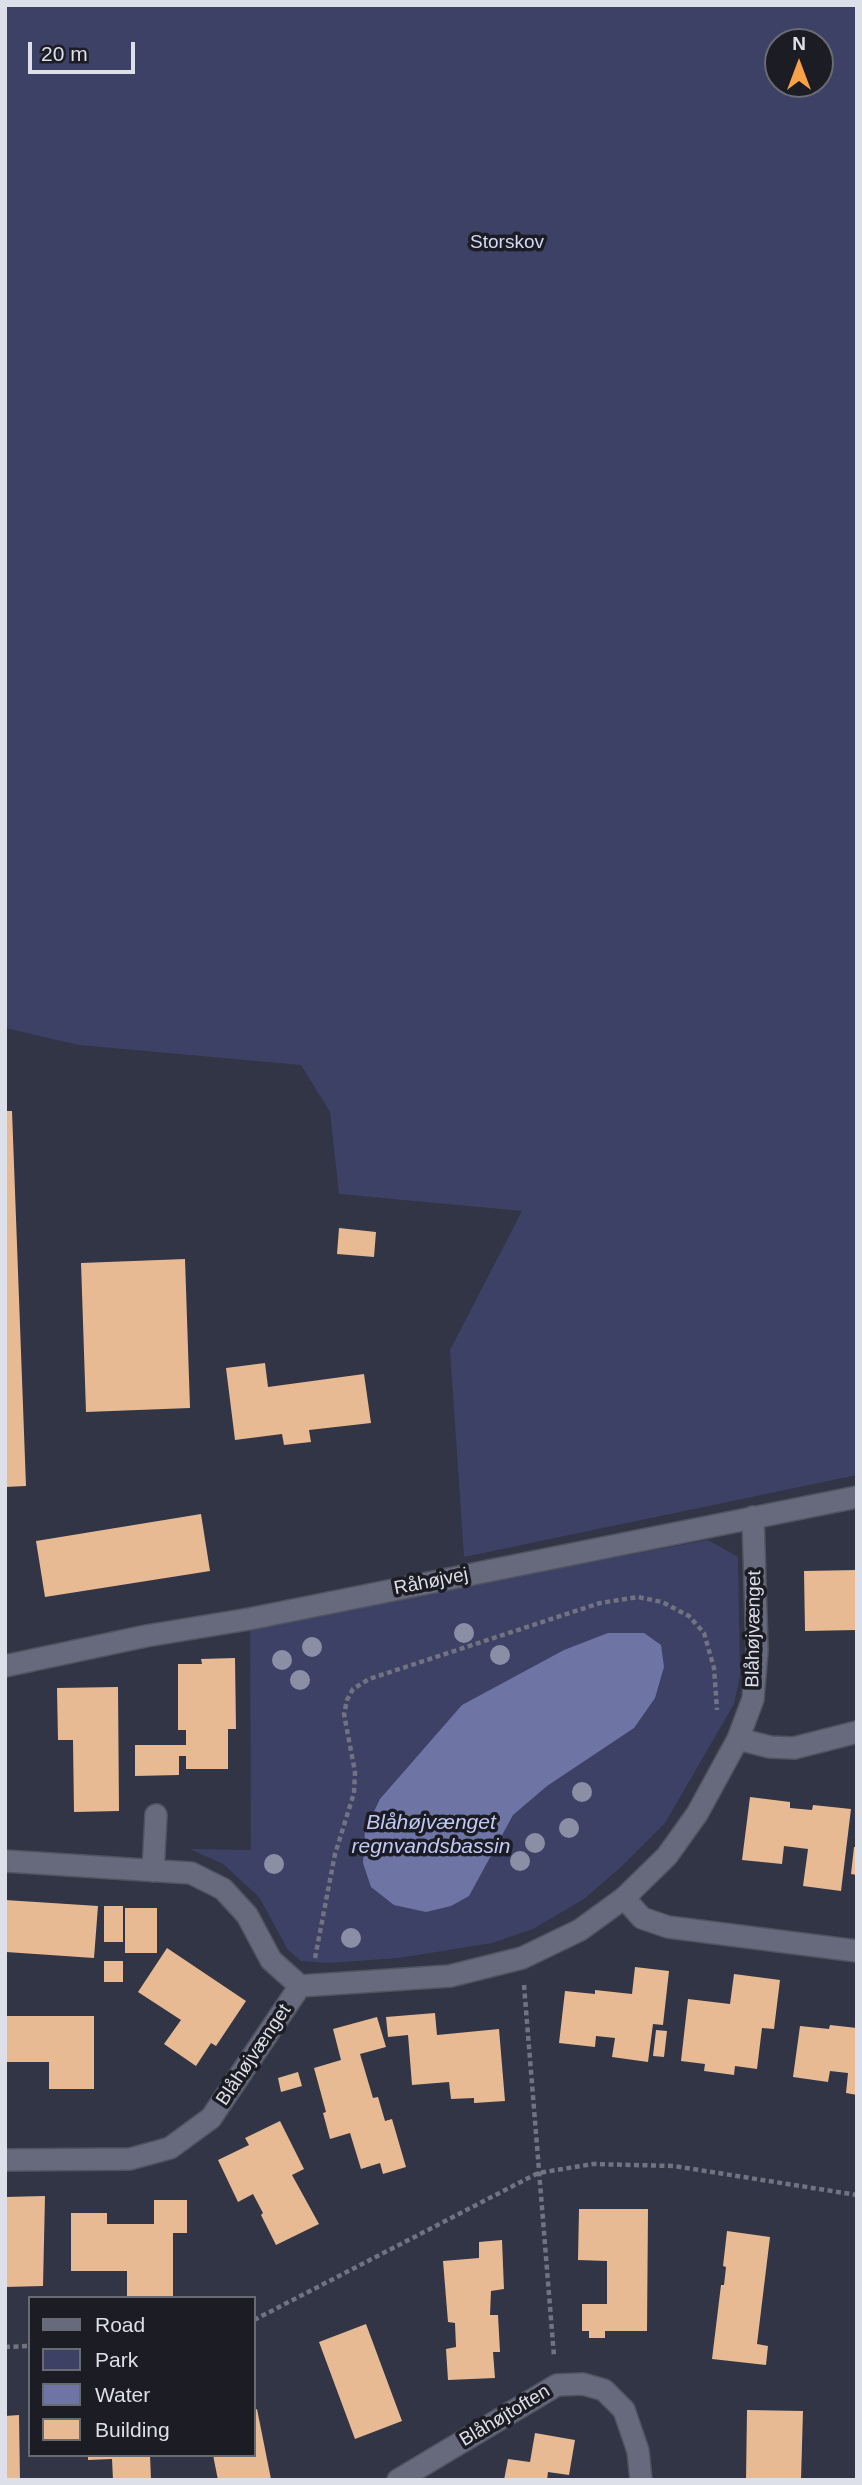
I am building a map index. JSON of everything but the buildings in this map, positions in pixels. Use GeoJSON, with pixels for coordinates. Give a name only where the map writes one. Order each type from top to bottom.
{"type":"FeatureCollection","features":[{"type":"Feature","properties":{"kind":"street","name":"Råhøjvej"},"geometry":{"type":"LineString","coordinates":[[5,1666],[857,1497]]}},
{"type":"Feature","properties":{"kind":"street","name":"Blåhøjvænget"},"geometry":{"type":"LineString","coordinates":[[5,1861],[191,1873],[223,1889],[247,1915],[271,1960],[300,1986],[450,1976],[522,1958],[580,1930],[624,1898],[667,1856],[697,1814],[738,1739],[753,1699],[757,1650],[753,1517]]}},
{"type":"Feature","properties":{"kind":"street"},"geometry":{"type":"LineString","coordinates":[[738,1739],[771,1747],[794,1748],[857,1732]]}},
{"type":"Feature","properties":{"kind":"street"},"geometry":{"type":"LineString","coordinates":[[153,1871],[156,1815]]}},
{"type":"Feature","properties":{"kind":"street"},"geometry":{"type":"LineString","coordinates":[[624,1898],[642,1918],[668,1927],[857,1951]]}},
{"type":"Feature","properties":{"kind":"street","name":"Blåhøjvænget"},"geometry":{"type":"LineString","coordinates":[[5,2160],[130,2159],[170,2148],[211,2118],[300,1986]]}},
{"type":"Feature","properties":{"kind":"street","name":"Blåhøjtoften"},"geometry":{"type":"LineString","coordinates":[[398,2480],[556,2385],[583,2384],[604,2390],[624,2410],[638,2451],[641,2480]]}},
{"type":"Feature","properties":{"kind":"path"},"geometry":{"type":"LineString","coordinates":[[300,1986],[313,1965],[335,1854],[354,1793],[355,1772],[344,1714],[347,1700],[353,1689],[369,1679],[600,1603],[638,1597],[662,1602],[689,1616],[704,1633],[714,1668],[718,1724],[738,1739]]}},
{"type":"Feature","properties":{"kind":"path"},"geometry":{"type":"LineString","coordinates":[[522,1958],[556,2385]]}},
{"type":"Feature","properties":{"kind":"path"},"geometry":{"type":"LineString","coordinates":[[256,2318],[538,2174],[593,2164],[674,2166],[857,2195]]}},
{"type":"Feature","properties":{"kind":"path"},"geometry":{"type":"LineString","coordinates":[[5,2347],[28,2346]]}},
{"type":"Feature","properties":{"kind":"green space","name":"Storskov"},"geometry":{"type":"Polygon","coordinates":[[[5,5],[857,5],[857,1475],[464,1557],[450,1350],[522,1211],[339,1194],[330,1112],[301,1065],[79,1045],[5,1028],[5,5]]]}},
{"type":"Feature","properties":{"kind":"green space"},"geometry":{"type":"Polygon","coordinates":[[[708,1540],[738,1557],[740,1676],[734,1704],[665,1823],[584,1899],[533,1929],[492,1943],[399,1958],[329,1963],[301,1961],[288,1950],[259,1897],[223,1864],[190,1849],[251,1850],[250,1627],[708,1540]]]}},
{"type":"Feature","properties":{"kind":"water","name":"Blåhøjvænget regnvandsbassin"},"geometry":{"type":"Polygon","coordinates":[[[608,1633],[644,1633],[661,1645],[664,1667],[655,1698],[634,1728],[547,1786],[513,1815],[469,1896],[451,1906],[426,1912],[394,1905],[371,1887],[363,1863],[365,1830],[380,1799],[462,1705],[564,1650],[608,1633]]]}}]}
